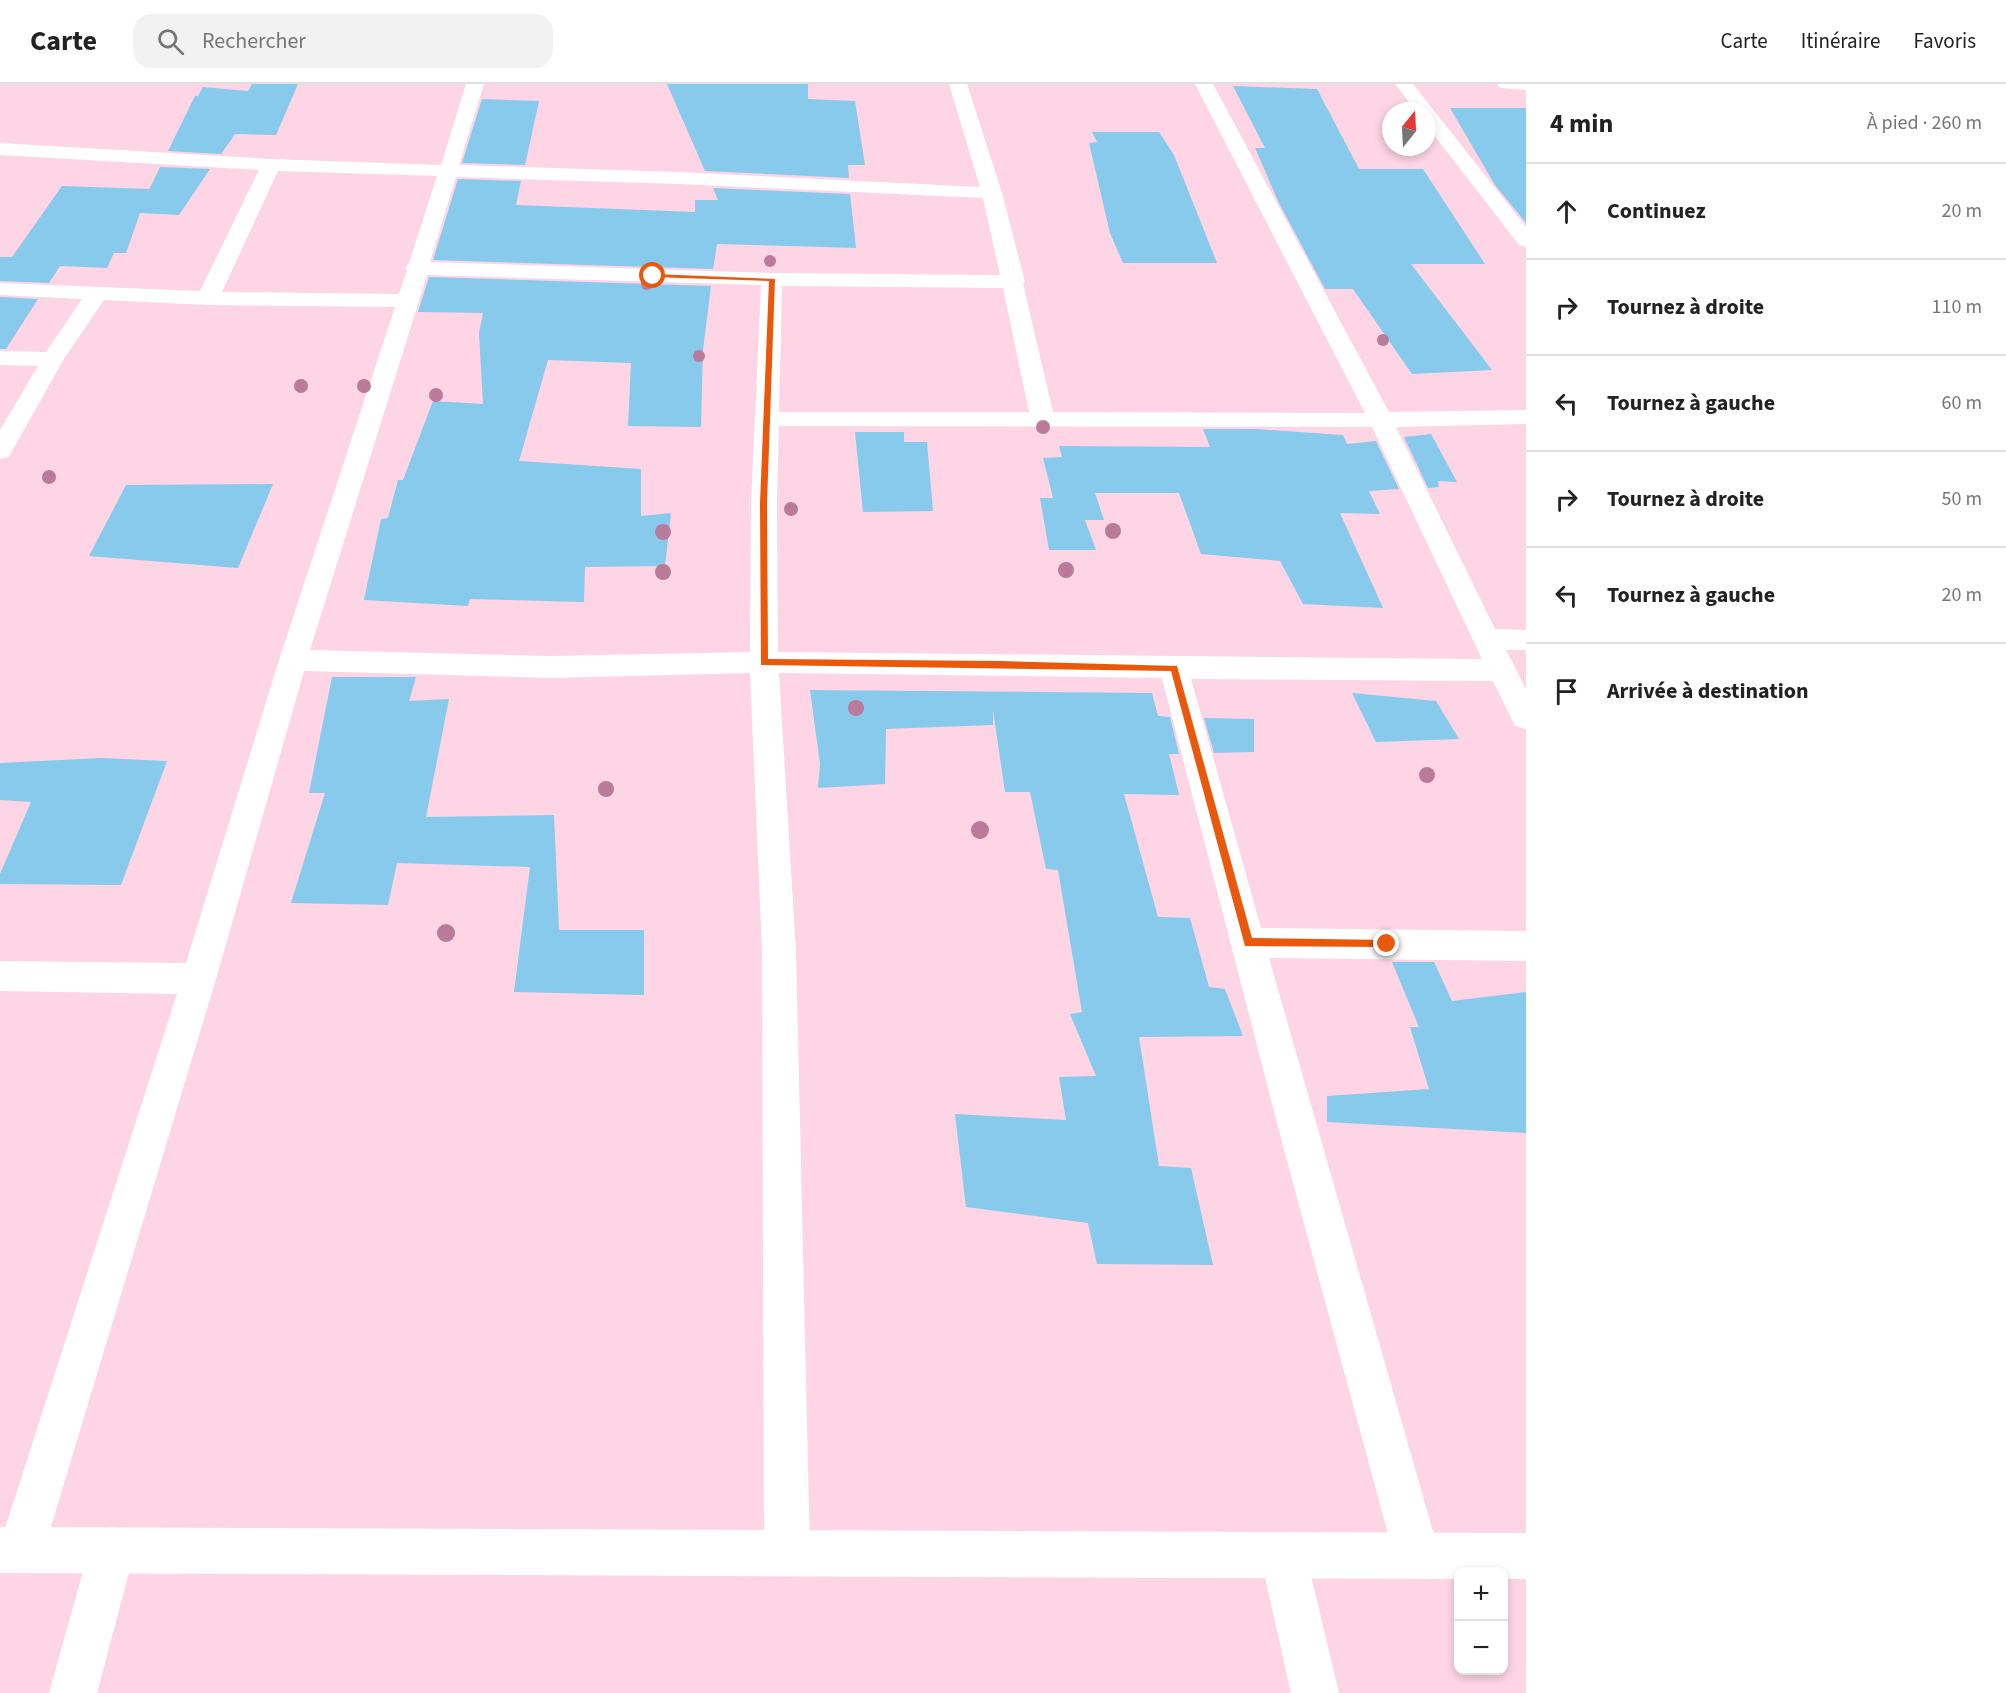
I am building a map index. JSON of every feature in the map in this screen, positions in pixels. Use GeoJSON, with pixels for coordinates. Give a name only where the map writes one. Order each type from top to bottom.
{"type":"FeatureCollection","features":[{"type":"Feature","properties":{"kind":"street"},"geometry":{"type":"LineString","coordinates":[[475,84],[294,660],[200,979],[10,1550],[1526,1556]]}},
{"type":"Feature","properties":{"kind":"street"},"geometry":{"type":"LineString","coordinates":[[958,84],[992,193],[1014,282],[1043,419]]}},
{"type":"Feature","properties":{"kind":"street"},"geometry":{"type":"LineString","coordinates":[[1203,84],[1381,420],[1485,639],[1526,718]]}},
{"type":"Feature","properties":{"kind":"street"},"geometry":{"type":"LineString","coordinates":[[1404,84],[1418,102]]}},
{"type":"Feature","properties":{"kind":"street"},"geometry":{"type":"LineString","coordinates":[[1506,84],[1526,84]]}},
{"type":"Feature","properties":{"kind":"street"},"geometry":{"type":"LineString","coordinates":[[1436,125],[1526,241]]}},
{"type":"Feature","properties":{"kind":"street"},"geometry":{"type":"LineString","coordinates":[[0,149],[271,165],[678,178],[992,193]]}},
{"type":"Feature","properties":{"kind":"street"},"geometry":{"type":"LineString","coordinates":[[208,297],[271,165]]}},
{"type":"Feature","properties":{"kind":"street"},"geometry":{"type":"LineString","coordinates":[[416,268],[772,279],[1014,282]]}},
{"type":"Feature","properties":{"kind":"street"},"geometry":{"type":"LineString","coordinates":[[772,279],[764,503],[764,662],[779,951],[787,1553]]}},
{"type":"Feature","properties":{"kind":"street"},"geometry":{"type":"LineString","coordinates":[[0,289],[208,297],[407,301]]}},
{"type":"Feature","properties":{"kind":"street"},"geometry":{"type":"LineString","coordinates":[[0,451],[53,359],[98,292]]}},
{"type":"Feature","properties":{"kind":"street"},"geometry":{"type":"LineString","coordinates":[[0,358],[53,359]]}},
{"type":"Feature","properties":{"kind":"street"},"geometry":{"type":"LineString","coordinates":[[768,419],[1381,420],[1526,417]]}},
{"type":"Feature","properties":{"kind":"street"},"geometry":{"type":"LineString","coordinates":[[1485,639],[1526,640]]}},
{"type":"Feature","properties":{"kind":"street"},"geometry":{"type":"LineString","coordinates":[[294,660],[551,668],[764,662],[1501,670]]}},
{"type":"Feature","properties":{"kind":"street"},"geometry":{"type":"LineString","coordinates":[[1174,668],[1302,1146],[1417,1556]]}},
{"type":"Feature","properties":{"kind":"street"},"geometry":{"type":"LineString","coordinates":[[1248,943],[1526,945]]}},
{"type":"Feature","properties":{"kind":"street"},"geometry":{"type":"LineString","coordinates":[[0,976],[200,979]]}},
{"type":"Feature","properties":{"kind":"street"},"geometry":{"type":"LineString","coordinates":[[74,1693],[112,1550]]}},
{"type":"Feature","properties":{"kind":"street"},"geometry":{"type":"LineString","coordinates":[[1283,1555],[1315,1693]]}},
{"type":"Feature","properties":{"kind":"building"},"geometry":{"type":"Polygon","coordinates":[[[252,84],[298,84],[276,135],[235,134],[221,154],[168,151],[195,96],[198,96],[203,87],[248,91],[252,84]]]}},
{"type":"Feature","properties":{"kind":"building"},"geometry":{"type":"Polygon","coordinates":[[[667,84],[808,84],[808,99],[855,101],[865,165],[848,165],[849,178],[705,171],[667,84]]]}},
{"type":"Feature","properties":{"kind":"building"},"geometry":{"type":"Polygon","coordinates":[[[1233,86],[1317,89],[1359,169],[1423,169],[1485,264],[1411,264],[1492,370],[1412,374],[1353,289],[1325,289],[1279,203],[1255,148],[1265,148],[1233,86]]]}},
{"type":"Feature","properties":{"kind":"building"},"geometry":{"type":"Polygon","coordinates":[[[482,99],[539,101],[525,165],[462,163],[482,99]]]}},
{"type":"Feature","properties":{"kind":"building"},"geometry":{"type":"Polygon","coordinates":[[[1450,108],[1526,108],[1526,223],[1495,185],[1450,108]]]}},
{"type":"Feature","properties":{"kind":"building"},"geometry":{"type":"Polygon","coordinates":[[[1092,132],[1159,132],[1174,155],[1217,263],[1123,263],[1110,233],[1089,143],[1097,142],[1092,132]]]}},
{"type":"Feature","properties":{"kind":"building"},"geometry":{"type":"Polygon","coordinates":[[[160,167],[210,169],[179,215],[140,213],[126,253],[114,253],[107,268],[60,266],[49,283],[0,281],[0,257],[12,257],[62,186],[149,189],[147,194],[160,167]]]}},
{"type":"Feature","properties":{"kind":"building"},"geometry":{"type":"Polygon","coordinates":[[[458,179],[521,181],[516,205],[695,212],[695,200],[718,200],[713,188],[850,194],[856,248],[717,244],[713,269],[433,260],[458,179]]]}},
{"type":"Feature","properties":{"kind":"building"},"geometry":{"type":"Polygon","coordinates":[[[429,277],[711,286],[703,350],[701,427],[628,426],[631,363],[548,360],[519,461],[641,469],[641,516],[671,513],[665,566],[585,567],[584,602],[470,599],[468,606],[364,600],[381,519],[388,518],[398,480],[403,480],[433,401],[483,404],[479,333],[483,313],[418,312],[429,277]]]}},
{"type":"Feature","properties":{"kind":"building"},"geometry":{"type":"Polygon","coordinates":[[[0,297],[38,299],[6,349],[0,349],[0,297]]]}},
{"type":"Feature","properties":{"kind":"building"},"geometry":{"type":"Polygon","coordinates":[[[1203,429],[1255,429],[1343,435],[1347,444],[1376,441],[1399,489],[1369,491],[1380,514],[1340,513],[1383,608],[1303,604],[1280,561],[1201,554],[1179,493],[1095,493],[1104,520],[1085,520],[1096,550],[1049,550],[1040,498],[1053,498],[1043,458],[1062,457],[1059,446],[1210,447],[1203,429]]]}},
{"type":"Feature","properties":{"kind":"building"},"geometry":{"type":"Polygon","coordinates":[[[855,432],[904,432],[904,442],[927,442],[933,511],[863,512],[855,432]]]}},
{"type":"Feature","properties":{"kind":"building"},"geometry":{"type":"Polygon","coordinates":[[[1431,434],[1457,482],[1438,481],[1439,487],[1428,488],[1404,437],[1431,434]]]}},
{"type":"Feature","properties":{"kind":"building"},"geometry":{"type":"Polygon","coordinates":[[[273,484],[238,568],[89,556],[126,485],[273,484]]]}},
{"type":"Feature","properties":{"kind":"building"},"geometry":{"type":"Polygon","coordinates":[[[332,677],[416,677],[409,701],[449,699],[426,817],[554,815],[559,930],[644,930],[644,995],[514,992],[530,867],[397,863],[388,905],[291,903],[325,793],[309,793],[332,677]]]}},
{"type":"Feature","properties":{"kind":"building"},"geometry":{"type":"Polygon","coordinates":[[[810,690],[1152,693],[1158,716],[1170,717],[1179,754],[1169,754],[1179,795],[1124,794],[1158,917],[1190,918],[1209,987],[1225,989],[1243,1036],[1139,1037],[1159,1166],[1191,1168],[1213,1265],[1097,1264],[1088,1223],[966,1207],[955,1114],[1066,1120],[1059,1077],[1096,1076],[1070,1014],[1082,1012],[1058,870],[1046,869],[1030,792],[1005,792],[993,710],[993,725],[886,729],[885,784],[818,788],[820,764],[810,690]]]}},
{"type":"Feature","properties":{"kind":"building"},"geometry":{"type":"Polygon","coordinates":[[[1352,693],[1436,701],[1459,739],[1376,742],[1352,693]]]}},
{"type":"Feature","properties":{"kind":"building"},"geometry":{"type":"Polygon","coordinates":[[[1204,718],[1254,719],[1254,752],[1214,753],[1204,718]]]}},
{"type":"Feature","properties":{"kind":"building"},"geometry":{"type":"Polygon","coordinates":[[[101,758],[167,761],[121,885],[0,884],[0,874],[31,802],[0,800],[0,763],[101,758]]]}},
{"type":"Feature","properties":{"kind":"building"},"geometry":{"type":"Polygon","coordinates":[[[1392,962],[1434,962],[1452,1001],[1526,992],[1526,1133],[1327,1122],[1327,1096],[1429,1089],[1410,1027],[1419,1027],[1392,962]]]}},
{"type":"Feature","properties":{"kind":"route"},"geometry":{"type":"LineString","coordinates":[[653,276],[772,279],[764,503],[764,662],[1174,668],[1248,943],[1387,944]]}}]}
